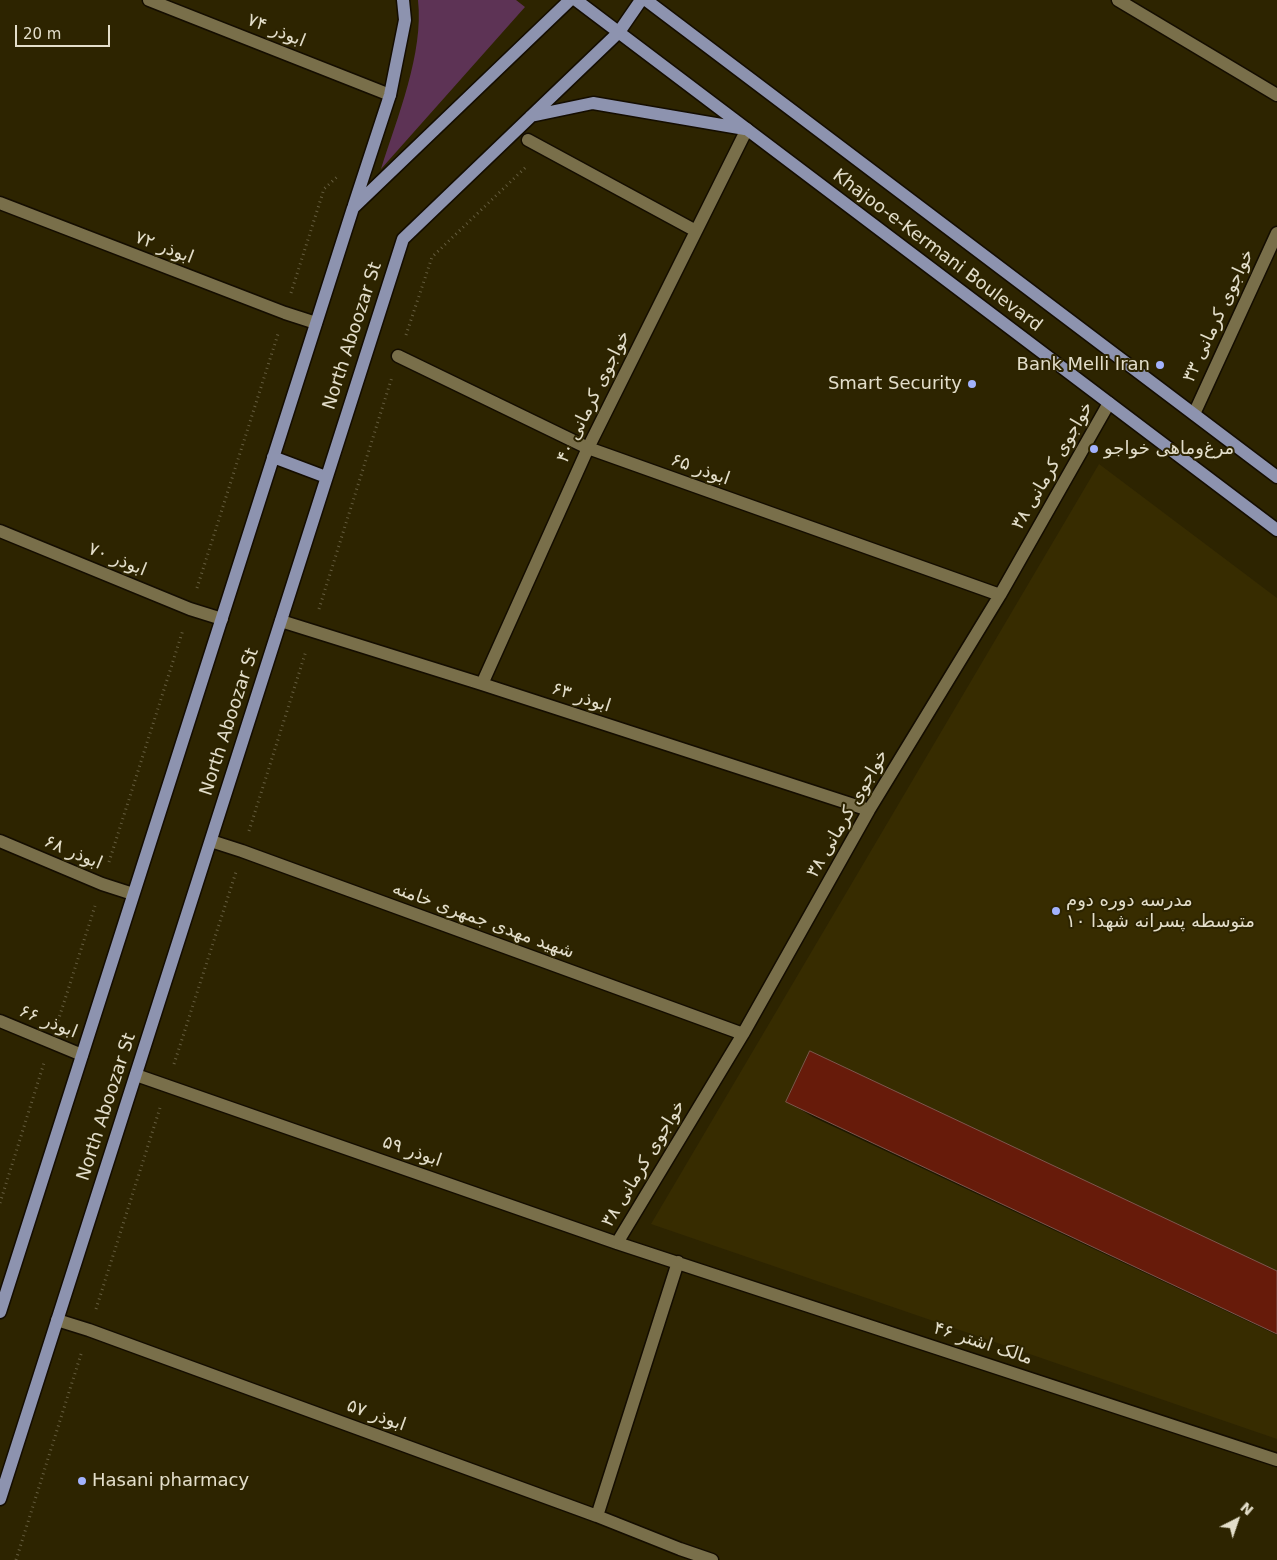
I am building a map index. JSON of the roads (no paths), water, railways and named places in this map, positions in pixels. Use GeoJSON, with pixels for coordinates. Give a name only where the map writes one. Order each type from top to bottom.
{"type":"FeatureCollection","features":[{"type":"Feature","properties":{"kind":"main road"},"geometry":{"type":"LineString","coordinates":[[1,1305],[390,95],[405,20],[403,0]]}},
{"type":"Feature","properties":{"kind":"main road"},"geometry":{"type":"LineString","coordinates":[[353,208],[570,0]]}},
{"type":"Feature","properties":{"kind":"main road","name":"Khajoo-e-Kermani Boulevard"},"geometry":{"type":"LineString","coordinates":[[576,0],[1277,530]]}},
{"type":"Feature","properties":{"kind":"main road","name":"North Aboozar St"},"geometry":{"type":"LineString","coordinates":[[0,1499],[403,239],[619,32],[641,0]]}},
{"type":"Feature","properties":{"kind":"main road","name":"Khajoo-e-Kermani Boulevard"},"geometry":{"type":"LineString","coordinates":[[646,0],[1277,477]]}},
{"type":"Feature","properties":{"kind":"main road"},"geometry":{"type":"LineString","coordinates":[[531,116],[593,103],[747,129]]}},
{"type":"Feature","properties":{"kind":"main road"},"geometry":{"type":"LineString","coordinates":[[273,457],[326,477]]}},
{"type":"Feature","properties":{"kind":"street","name":"ابوذر ۷۴"},"geometry":{"type":"LineString","coordinates":[[148,0],[390,95]]}},
{"type":"Feature","properties":{"kind":"street"},"geometry":{"type":"LineString","coordinates":[[1118,0],[1277,95]]}},
{"type":"Feature","properties":{"kind":"street","name":"خواجوی کرمانی ۴۰"},"geometry":{"type":"LineString","coordinates":[[482,684],[588,448],[747,129]]}},
{"type":"Feature","properties":{"kind":"street"},"geometry":{"type":"LineString","coordinates":[[528,140],[696,230]]}},
{"type":"Feature","properties":{"kind":"street","name":"ابوذر ۷۲"},"geometry":{"type":"LineString","coordinates":[[0,204],[285,313],[316,323]]}},
{"type":"Feature","properties":{"kind":"street","name":"خواجوی کرمانی ۳۳"},"geometry":{"type":"LineString","coordinates":[[1194,414],[1277,233]]}},
{"type":"Feature","properties":{"kind":"street","name":"ابوذر ۶۵"},"geometry":{"type":"LineString","coordinates":[[398,356],[588,448],[1000,595]]}},
{"type":"Feature","properties":{"kind":"street","name":"خواجوی کرمانی ۳۸"},"geometry":{"type":"LineString","coordinates":[[617,1243],[743,1034],[869,810],[1000,595],[1109,403]]}},
{"type":"Feature","properties":{"kind":"street","name":"ابوذر ۷۰"},"geometry":{"type":"LineString","coordinates":[[0,531],[190,609],[222,619]]}},
{"type":"Feature","properties":{"kind":"street","name":"ابوذر ۶۳"},"geometry":{"type":"LineString","coordinates":[[280,621],[482,684],[869,810]]}},
{"type":"Feature","properties":{"kind":"street","name":"ابوذر ۶۸"},"geometry":{"type":"LineString","coordinates":[[0,841],[102,884],[133,894]]}},
{"type":"Feature","properties":{"kind":"street","name":"شهید مهدی جمهری خامنه"},"geometry":{"type":"LineString","coordinates":[[211,841],[743,1034]]}},
{"type":"Feature","properties":{"kind":"street","name":"ابوذر ۶۶"},"geometry":{"type":"LineString","coordinates":[[0,1021],[82,1055]]}},
{"type":"Feature","properties":{"kind":"street","name":"ابوذر ۵۹"},"geometry":{"type":"LineString","coordinates":[[136,1075],[617,1243],[678,1262]]}},
{"type":"Feature","properties":{"kind":"street"},"geometry":{"type":"LineString","coordinates":[[597,1516],[678,1262]]}},
{"type":"Feature","properties":{"kind":"street","name":"مالک اشتر ۴۶"},"geometry":{"type":"LineString","coordinates":[[678,1262],[1277,1460]]}},
{"type":"Feature","properties":{"kind":"street","name":"ابوذر ۵۷"},"geometry":{"type":"LineString","coordinates":[[57,1320],[89,1330],[597,1516],[678,1555],[712,1560]]}},
{"type":"Feature","properties":{"kind":"place","name":"Bank Melli Iran"},"geometry":{"type":"Point","coordinates":[1160,365]}},
{"type":"Feature","properties":{"kind":"place","name":"Smart Security"},"geometry":{"type":"Point","coordinates":[972,384]}},
{"type":"Feature","properties":{"kind":"place","name":"مرغ‌وماهی‌ خواجو"},"geometry":{"type":"Point","coordinates":[1094,449]}},
{"type":"Feature","properties":{"kind":"place","name":"مدرسه دوره دوم متوسطه پسرانه شهدا ۱۰"},"geometry":{"type":"Point","coordinates":[1056,911]}},
{"type":"Feature","properties":{"kind":"place","name":"Hasani pharmacy"},"geometry":{"type":"Point","coordinates":[82,1481]}}]}
